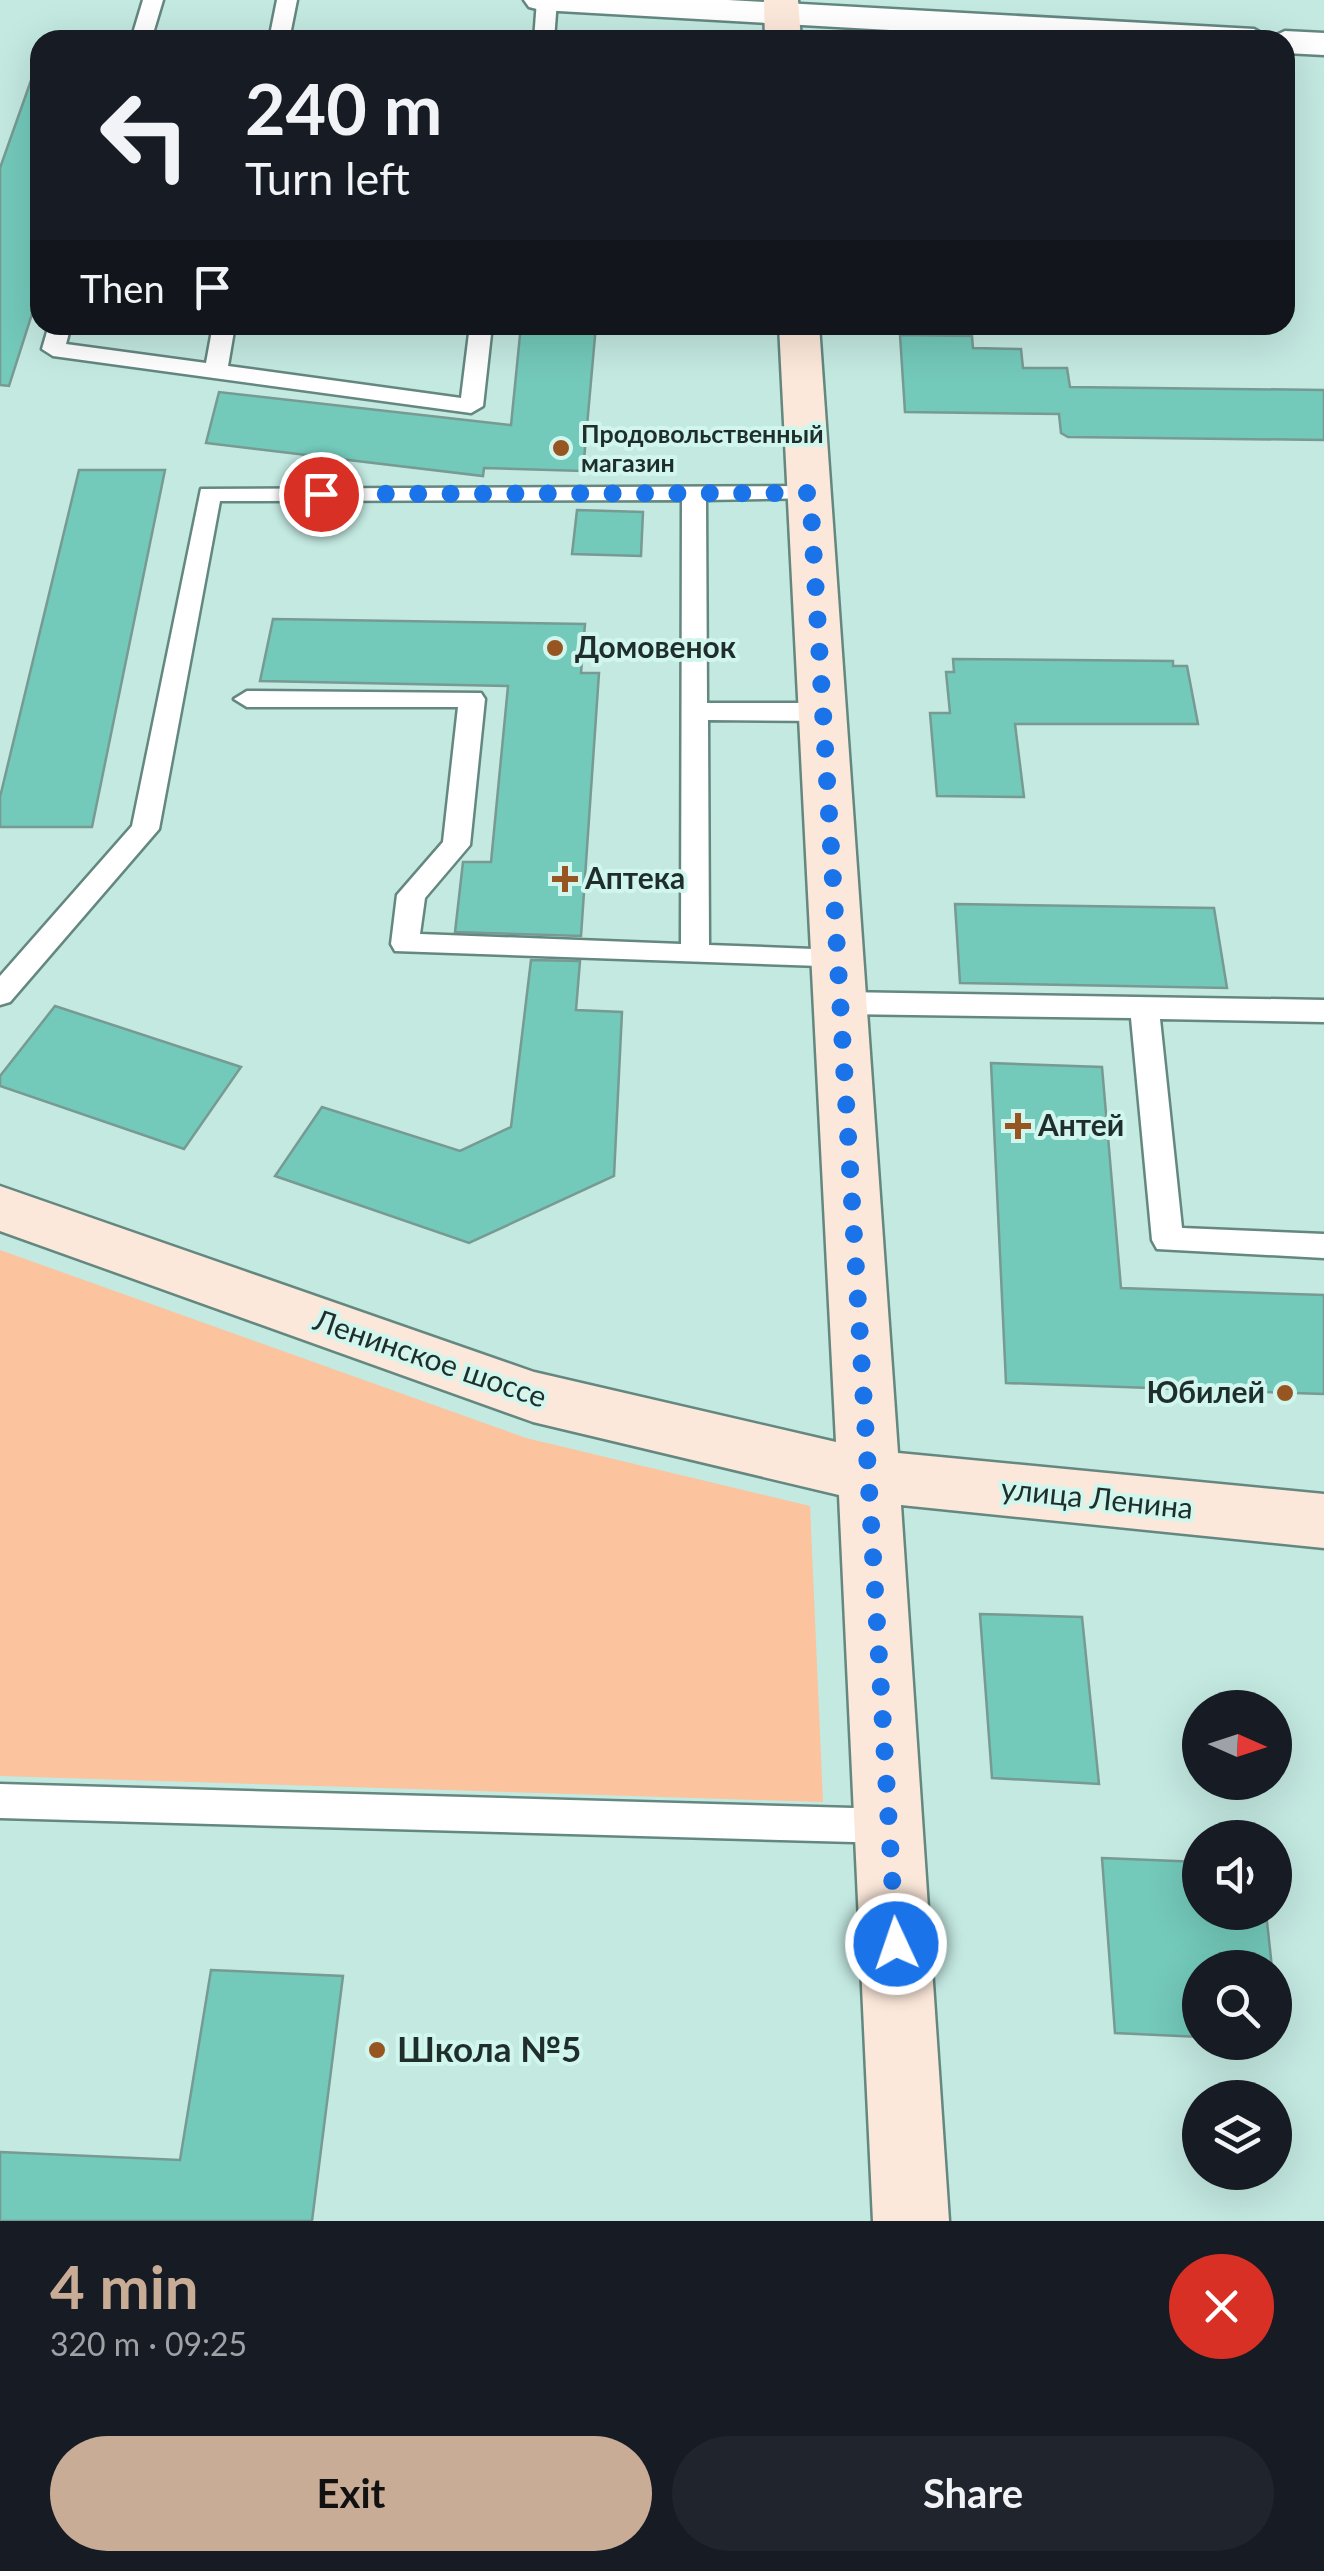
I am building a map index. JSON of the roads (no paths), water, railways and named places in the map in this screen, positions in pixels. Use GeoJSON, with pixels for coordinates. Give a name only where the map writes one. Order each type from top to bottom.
{"type":"FeatureCollection","features":[{"type":"Feature","properties":{"kind":"street"},"geometry":{"type":"LineString","coordinates":[[544,0],[782,18],[1039,30]]}},
{"type":"Feature","properties":{"kind":"street"},"geometry":{"type":"LineString","coordinates":[[1295,43],[1324,44]]}},
{"type":"Feature","properties":{"kind":"street"},"geometry":{"type":"LineString","coordinates":[[799,335],[826,712],[911,2221]]}},
{"type":"Feature","properties":{"kind":"street","name":"Ленинское шоссе"},"geometry":{"type":"LineString","coordinates":[[0,1208],[533,1397],[870,1476]]}},
{"type":"Feature","properties":{"kind":"street","name":"улица Ленина"},"geometry":{"type":"LineString","coordinates":[[870,1476],[1324,1521]]}},
{"type":"Feature","properties":{"kind":"lane"},"geometry":{"type":"LineString","coordinates":[[144,30],[152,0]]}},
{"type":"Feature","properties":{"kind":"lane"},"geometry":{"type":"LineString","coordinates":[[280,30],[287,0]]}},
{"type":"Feature","properties":{"kind":"lane"},"geometry":{"type":"LineString","coordinates":[[544,0],[544,30]]}},
{"type":"Feature","properties":{"kind":"lane"},"geometry":{"type":"LineString","coordinates":[[57,335],[53,349],[471,406],[480,335]]}},
{"type":"Feature","properties":{"kind":"lane"},"geometry":{"type":"LineString","coordinates":[[216,373],[222,335]]}},
{"type":"Feature","properties":{"kind":"lane"},"geometry":{"type":"LineString","coordinates":[[694,493],[695,954]]}},
{"type":"Feature","properties":{"kind":"lane"},"geometry":{"type":"LineString","coordinates":[[0,995],[145,829],[209,494],[810,493]]}},
{"type":"Feature","properties":{"kind":"lane"},"geometry":{"type":"LineString","coordinates":[[247,698],[472,699],[456,845],[411,894],[405,944],[695,954],[841,982],[1144,1008],[1324,1011]]}},
{"type":"Feature","properties":{"kind":"lane"},"geometry":{"type":"LineString","coordinates":[[693,711],[826,712]]}},
{"type":"Feature","properties":{"kind":"lane"},"geometry":{"type":"LineString","coordinates":[[1144,1008],[1168,1240],[1324,1246]]}},
{"type":"Feature","properties":{"kind":"lane"},"geometry":{"type":"LineString","coordinates":[[0,1801],[890,1826]]}},
{"type":"Feature","properties":{"kind":"place","name":"Продовольственный магазин"},"geometry":{"type":"Point","coordinates":[561,448]}},
{"type":"Feature","properties":{"kind":"place","name":"Домовенок"},"geometry":{"type":"Point","coordinates":[555,648]}},
{"type":"Feature","properties":{"kind":"place","name":"Аптека"},"geometry":{"type":"Point","coordinates":[565,879]}},
{"type":"Feature","properties":{"kind":"place","name":"Антей"},"geometry":{"type":"Point","coordinates":[1018,1126]}},
{"type":"Feature","properties":{"kind":"place","name":"Юбилей"},"geometry":{"type":"Point","coordinates":[1285,1393]}},
{"type":"Feature","properties":{"kind":"place","name":"Школа №5"},"geometry":{"type":"Point","coordinates":[377,2050]}}]}
